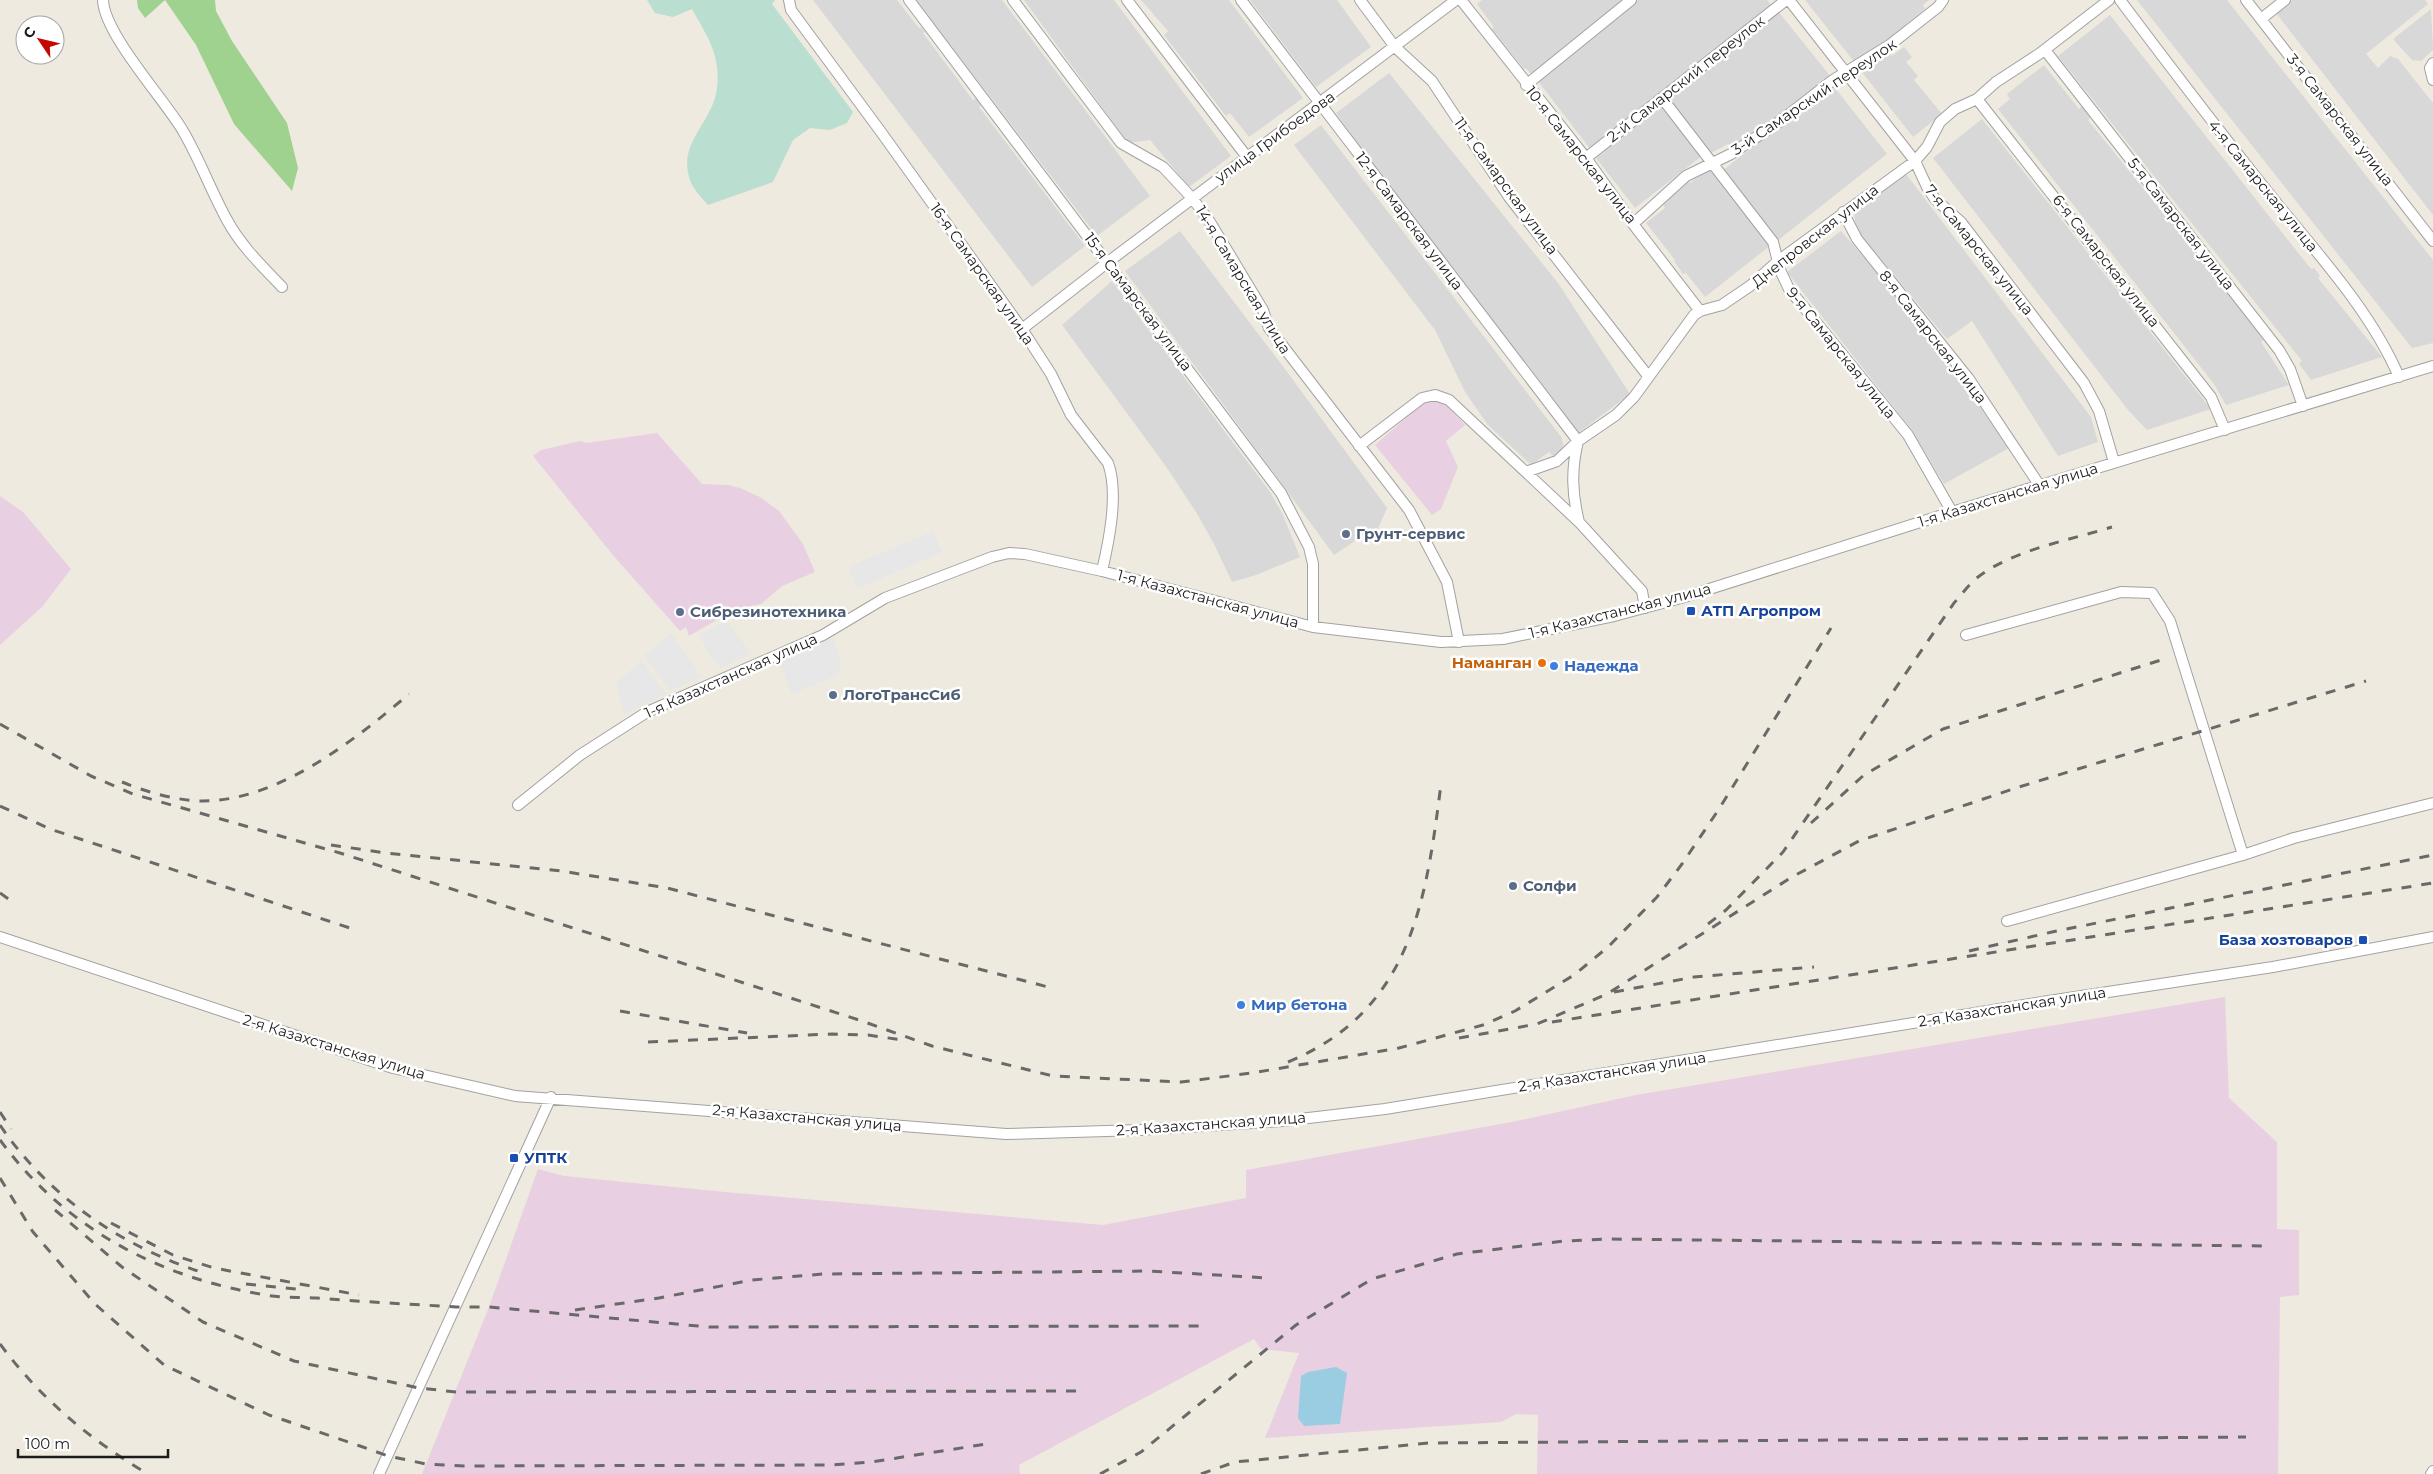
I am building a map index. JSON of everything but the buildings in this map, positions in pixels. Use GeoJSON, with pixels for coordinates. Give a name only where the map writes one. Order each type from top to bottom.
{"type":"FeatureCollection","features":[{"type":"Feature","properties":{"kind":"street"},"geometry":{"type":"LineString","coordinates":[[102,0],[107,17],[118,38],[183,130],[227,221],[249,252],[282,287]]}},
{"type":"Feature","properties":{"kind":"street","name":"16-я Самарская улица"},"geometry":{"type":"LineString","coordinates":[[790,0],[790,10],[881,132],[1022,329],[1052,374],[1071,415],[1108,463],[1111,472],[1109,542],[1102,571]]}},
{"type":"Feature","properties":{"kind":"street","name":"15-я Самарская улица"},"geometry":{"type":"LineString","coordinates":[[909,0],[1281,493],[1309,547],[1313,564],[1313,627]]}},
{"type":"Feature","properties":{"kind":"street","name":"14-я Самарская улица"},"geometry":{"type":"LineString","coordinates":[[1013,0],[1121,143],[1163,167],[1192,198],[1210,222],[1263,310],[1268,328],[1410,510],[1447,582],[1459,642]]}},
{"type":"Feature","properties":{"kind":"street"},"geometry":{"type":"LineString","coordinates":[[1127,0],[1247,157]]}},
{"type":"Feature","properties":{"kind":"street","name":"12-я Самарская улица"},"geometry":{"type":"LineString","coordinates":[[1241,0],[1578,441]]}},
{"type":"Feature","properties":{"kind":"street","name":"11-я Самарская улица"},"geometry":{"type":"LineString","coordinates":[[1360,0],[1395,47],[1432,81],[1509,197],[1648,376]]}},
{"type":"Feature","properties":{"kind":"street","name":"улица Грибоедова"},"geometry":{"type":"LineString","coordinates":[[1022,329],[1192,198],[1456,0]]}},
{"type":"Feature","properties":{"kind":"street","name":"10-я Самарская улица"},"geometry":{"type":"LineString","coordinates":[[1461,0],[1526,85],[1586,158],[1633,224],[1700,310]]}},
{"type":"Feature","properties":{"kind":"street"},"geometry":{"type":"LineString","coordinates":[[1526,85],[1632,0]]}},
{"type":"Feature","properties":{"kind":"street","name":"7-я Самарская улица"},"geometry":{"type":"LineString","coordinates":[[1788,0],[1915,160],[1927,187],[1935,199],[1961,222],[2084,383],[2099,411],[2114,462]]}},
{"type":"Feature","properties":{"kind":"street","name":"2-й Самарский переулок"},"geometry":{"type":"LineString","coordinates":[[1586,158],[1788,0]]}},
{"type":"Feature","properties":{"kind":"street","name":"3-й Самарский переулок"},"geometry":{"type":"LineString","coordinates":[[1633,224],[1686,176],[1731,154],[1846,73],[1891,44],[1938,7],[1943,0]]}},
{"type":"Feature","properties":{"kind":"street","name":"Днепровская улица"},"geometry":{"type":"LineString","coordinates":[[1700,310],[1722,305],[1750,286],[1778,261],[1915,160],[1927,147],[1940,122],[1955,109],[1977,99],[1996,82],[2045,50],[2109,0]]}},
{"type":"Feature","properties":{"kind":"street","name":"4-я Самарская улица"},"geometry":{"type":"LineString","coordinates":[[2120,0],[2199,106],[2352,299],[2385,347],[2399,376]]}},
{"type":"Feature","properties":{"kind":"street","name":"3-я Самарская улица"},"geometry":{"type":"LineString","coordinates":[[2246,0],[2433,240]]}},
{"type":"Feature","properties":{"kind":"street"},"geometry":{"type":"LineString","coordinates":[[2261,19],[2285,0]]}},
{"type":"Feature","properties":{"kind":"street","name":"5-я Самарская улица"},"geometry":{"type":"LineString","coordinates":[[2045,50],[2279,350],[2294,378],[2303,406]]}},
{"type":"Feature","properties":{"kind":"street"},"geometry":{"type":"LineString","coordinates":[[2433,63],[2430,68],[2433,80]]}},
{"type":"Feature","properties":{"kind":"street","name":"9-я Самарская улица"},"geometry":{"type":"LineString","coordinates":[[1662,98],[1773,242],[1780,270],[1789,289],[1908,435],[1952,512]]}},
{"type":"Feature","properties":{"kind":"street","name":"6-я Самарская улица"},"geometry":{"type":"LineString","coordinates":[[1977,99],[2211,397],[2225,430]]}},
{"type":"Feature","properties":{"kind":"street","name":"8-я Самарская улица"},"geometry":{"type":"LineString","coordinates":[[1843,212],[1857,239],[1969,379],[2040,486]]}},
{"type":"Feature","properties":{"kind":"street"},"geometry":{"type":"LineString","coordinates":[[1526,472],[1557,461],[1578,441],[1616,415],[1634,397],[1687,322],[1700,310]]}},
{"type":"Feature","properties":{"kind":"street","name":"1-я Казахстанская улица"},"geometry":{"type":"LineString","coordinates":[[518,805],[580,755],[647,712],[823,634],[885,598],[977,562],[1009,554],[1025,554],[1102,571],[1313,627],[1399,638],[1459,642],[1529,635],[1646,608],[2114,462],[2433,366]]}},
{"type":"Feature","properties":{"kind":"street"},"geometry":{"type":"LineString","coordinates":[[1359,446],[1422,398],[1435,395],[1449,400],[1579,522],[1642,591],[1646,608]]}},
{"type":"Feature","properties":{"kind":"street"},"geometry":{"type":"LineString","coordinates":[[1578,441],[1572,466],[1573,496],[1579,522]]}},
{"type":"Feature","properties":{"kind":"street"},"geometry":{"type":"LineString","coordinates":[[1966,635],[2121,592],[2152,593],[2170,621],[2243,855]]}},
{"type":"Feature","properties":{"kind":"street"},"geometry":{"type":"LineString","coordinates":[[2007,921],[2243,855],[2294,838],[2433,803]]}},
{"type":"Feature","properties":{"kind":"street","name":"2-я Казахстанская улица"},"geometry":{"type":"LineString","coordinates":[[0,937],[393,1068],[515,1096],[1006,1134],[1140,1130],[1283,1120],[1385,1109],[2032,1004],[2273,967],[2433,937]]}},
{"type":"Feature","properties":{"kind":"street"},"geometry":{"type":"LineString","coordinates":[[379,1474],[551,1098]]}},
{"type":"Feature","properties":{"kind":"shaded area"},"geometry":{"type":"Polygon","coordinates":[[[813,0],[897,0],[919,28],[921,27],[925,32],[923,33],[973,100],[977,98],[982,105],[979,107],[1085,246],[1032,287],[813,0]]]}},
{"type":"Feature","properties":{"kind":"shaded area"},"geometry":{"type":"Polygon","coordinates":[[[916,0],[1002,0],[1150,196],[1097,236],[916,0]]]}},
{"type":"Feature","properties":{"kind":"shaded area"},"geometry":{"type":"Polygon","coordinates":[[[1024,0],[1114,0],[1231,156],[1189,187],[1150,140],[1128,143],[1024,0]]]}},
{"type":"Feature","properties":{"kind":"shaded area"},"geometry":{"type":"Polygon","coordinates":[[[1141,0],[1229,0],[1303,98],[1249,137],[1230,113],[1226,116],[1164,35],[1168,31],[1141,0]]]}},
{"type":"Feature","properties":{"kind":"shaded area"},"geometry":{"type":"Polygon","coordinates":[[[1250,0],[1337,0],[1371,47],[1316,87],[1250,0]]]}},
{"type":"Feature","properties":{"kind":"shaded area"},"geometry":{"type":"Polygon","coordinates":[[[1482,0],[1626,0],[1531,74],[1526,68],[1524,69],[1492,29],[1494,27],[1477,4],[1482,0]]]}},
{"type":"Feature","properties":{"kind":"shaded area"},"geometry":{"type":"Polygon","coordinates":[[[1638,0],[1767,0],[1772,6],[1591,150],[1538,81],[1638,0]]]}},
{"type":"Feature","properties":{"kind":"shaded area"},"geometry":{"type":"Polygon","coordinates":[[[1805,0],[1929,0],[1923,5],[1925,9],[1904,26],[1907,30],[1890,44],[1886,40],[1856,64],[1805,0]]]}},
{"type":"Feature","properties":{"kind":"shaded area"},"geometry":{"type":"Polygon","coordinates":[[[2137,0],[2227,0],[2433,260],[2433,343],[2412,348],[2137,0]]]}},
{"type":"Feature","properties":{"kind":"shaded area"},"geometry":{"type":"Polygon","coordinates":[[[2292,0],[2425,0],[2428,4],[2366,54],[2378,68],[2390,56],[2398,59],[2433,103],[2433,215],[2276,13],[2292,0]]]}},
{"type":"Feature","properties":{"kind":"shaded area"},"geometry":{"type":"Polygon","coordinates":[[[2431,9],[2433,50],[2421,61],[2412,60],[2393,39],[2431,9]]]}},
{"type":"Feature","properties":{"kind":"shaded area"},"geometry":{"type":"Polygon","coordinates":[[[1778,11],[1831,77],[1786,112],[1732,148],[1728,144],[1709,154],[1667,99],[1778,11]]]}},
{"type":"Feature","properties":{"kind":"shaded area"},"geometry":{"type":"Polygon","coordinates":[[[2110,15],[2311,269],[2314,268],[2320,276],[2318,278],[2382,357],[2311,380],[2299,364],[2302,361],[2058,56],[2110,15]]]}},
{"type":"Feature","properties":{"kind":"shaded area"},"geometry":{"type":"Polygon","coordinates":[[[1904,47],[1912,57],[1906,62],[1918,76],[1914,80],[1942,114],[1913,137],[1861,71],[1887,50],[1892,56],[1904,47]]]}},
{"type":"Feature","properties":{"kind":"shaded area"},"geometry":{"type":"Polygon","coordinates":[[[2044,65],[2079,109],[2082,106],[2091,117],[2088,120],[2252,323],[2263,340],[2261,342],[2289,385],[2226,405],[2214,384],[1998,109],[2010,99],[2007,94],[2044,65]]]}},
{"type":"Feature","properties":{"kind":"shaded area"},"geometry":{"type":"Polygon","coordinates":[[[1389,73],[1558,283],[1630,394],[1577,434],[1387,184],[1336,113],[1389,73]]]}},
{"type":"Feature","properties":{"kind":"shaded area"},"geometry":{"type":"Polygon","coordinates":[[[1832,84],[1887,154],[1777,241],[1722,171],[1832,84]]]}},
{"type":"Feature","properties":{"kind":"shaded area"},"geometry":{"type":"Polygon","coordinates":[[[1664,104],[1703,155],[1635,208],[1596,158],[1604,152],[1608,144],[1632,124],[1635,126],[1664,104]]]}},
{"type":"Feature","properties":{"kind":"shaded area"},"geometry":{"type":"Polygon","coordinates":[[[1982,119],[2211,409],[2147,430],[2128,410],[1933,158],[1982,119]]]}},
{"type":"Feature","properties":{"kind":"shaded area"},"geometry":{"type":"Polygon","coordinates":[[[1321,125],[1562,438],[1564,449],[1554,457],[1549,452],[1531,465],[1488,425],[1465,392],[1435,330],[1294,145],[1321,125]]]}},
{"type":"Feature","properties":{"kind":"shaded area"},"geometry":{"type":"Polygon","coordinates":[[[1710,167],[1771,245],[1705,297],[1686,273],[1683,274],[1675,260],[1646,223],[1665,208],[1663,204],[1668,200],[1666,196],[1687,180],[1690,183],[1710,167]]]}},
{"type":"Feature","properties":{"kind":"shaded area"},"geometry":{"type":"Polygon","coordinates":[[[1906,174],[2091,417],[2098,442],[2058,456],[1972,321],[1947,339],[1856,229],[1854,212],[1906,174]]]}},
{"type":"Feature","properties":{"kind":"shaded area"},"geometry":{"type":"Polygon","coordinates":[[[1180,231],[1285,369],[1387,508],[1377,531],[1370,540],[1364,535],[1334,555],[1125,271],[1180,231]]]}},
{"type":"Feature","properties":{"kind":"shaded area"},"geometry":{"type":"Polygon","coordinates":[[[1841,231],[1922,324],[2009,448],[1944,484],[1911,429],[1787,272],[1841,231]]]}},
{"type":"Feature","properties":{"kind":"shaded area"},"geometry":{"type":"Polygon","coordinates":[[[1112,281],[1270,492],[1282,513],[1300,557],[1256,575],[1232,582],[1196,512],[1165,465],[1062,325],[1112,281]]]}},
{"type":"Feature","properties":{"kind":"shaded area"},"geometry":{"type":"Polygon","coordinates":[[[1434,399],[1445,404],[1465,425],[1446,441],[1458,467],[1441,509],[1432,515],[1375,445],[1424,402],[1434,399]]]}},
{"type":"Feature","properties":{"kind":"shaded area"},"geometry":{"type":"Polygon","coordinates":[[[657,433],[702,484],[728,485],[740,488],[760,497],[779,511],[803,544],[815,572],[782,586],[761,604],[736,609],[689,636],[686,627],[680,631],[612,554],[533,456],[541,450],[580,441],[586,443],[657,433]]]}},
{"type":"Feature","properties":{"kind":"shaded area"},"geometry":{"type":"Polygon","coordinates":[[[0,496],[23,512],[71,569],[42,607],[0,645],[0,496]]]}},
{"type":"Feature","properties":{"kind":"shaded area"},"geometry":{"type":"Polygon","coordinates":[[[933,531],[942,552],[857,589],[848,567],[933,531]]]}},
{"type":"Feature","properties":{"kind":"shaded area"},"geometry":{"type":"Polygon","coordinates":[[[727,620],[751,654],[721,668],[711,658],[699,635],[727,620]]]}},
{"type":"Feature","properties":{"kind":"shaded area"},"geometry":{"type":"Polygon","coordinates":[[[671,633],[702,677],[670,691],[644,656],[671,633]]]}},
{"type":"Feature","properties":{"kind":"shaded area"},"geometry":{"type":"Polygon","coordinates":[[[833,638],[841,659],[838,675],[792,694],[778,659],[833,638]]]}},
{"type":"Feature","properties":{"kind":"shaded area"},"geometry":{"type":"Polygon","coordinates":[[[642,660],[666,694],[624,715],[616,683],[642,660]]]}},
{"type":"Feature","properties":{"kind":"shaded area"},"geometry":{"type":"Polygon","coordinates":[[[2225,997],[2229,1098],[2277,1142],[2277,1229],[2299,1230],[2299,1295],[2280,1297],[2278,1474],[1537,1474],[1538,1415],[1516,1414],[1501,1422],[1265,1438],[1299,1353],[1261,1349],[1254,1339],[1019,1465],[1020,1474],[422,1474],[489,1307],[538,1169],[564,1176],[725,1192],[1103,1225],[1246,1198],[1246,1170],[1517,1121],[1636,1095],[2225,997]]]}},
{"type":"Feature","properties":{"kind":"green space"},"geometry":{"type":"Polygon","coordinates":[[[137,0],[165,0],[145,18],[138,8],[137,0]]]}},
{"type":"Feature","properties":{"kind":"green space"},"geometry":{"type":"Polygon","coordinates":[[[165,0],[215,0],[216,11],[232,41],[287,123],[298,168],[292,191],[234,124],[196,45],[165,0]]]}},
{"type":"Feature","properties":{"kind":"green space"},"geometry":{"type":"Polygon","coordinates":[[[647,0],[775,0],[772,4],[853,112],[847,123],[830,130],[810,128],[793,140],[773,182],[708,205],[691,183],[687,167],[692,143],[714,100],[718,76],[715,56],[708,37],[692,9],[673,17],[655,13],[647,0]]]}},
{"type":"Feature","properties":{"kind":"water"},"geometry":{"type":"Polygon","coordinates":[[[1336,1367],[1347,1373],[1340,1424],[1304,1426],[1298,1418],[1301,1376],[1308,1372],[1336,1367]]]}},
{"type":"Feature","properties":{"kind":"railway"},"geometry":{"type":"LineString","coordinates":[[1708,924],[1726,910],[1783,852],[1954,603],[1978,577],[1992,568],[2025,553],[2112,527]]}},
{"type":"Feature","properties":{"kind":"railway"},"geometry":{"type":"LineString","coordinates":[[0,724],[91,776],[133,794],[340,853],[859,1020],[932,1046],[1053,1076],[1181,1082],[1252,1073],[1399,1048],[1483,1025],[1515,1011],[1574,975],[1608,947],[1657,897],[1682,864],[1719,809],[1831,628]]}},
{"type":"Feature","properties":{"kind":"railway"},"geometry":{"type":"LineString","coordinates":[[1811,823],[1864,775],[1943,729],[2161,660]]}},
{"type":"Feature","properties":{"kind":"railway"},"geometry":{"type":"LineString","coordinates":[[1459,1038],[1537,1024],[1607,994],[1792,877],[1859,841],[2019,787],[2366,681]]}},
{"type":"Feature","properties":{"kind":"railway"},"geometry":{"type":"LineString","coordinates":[[122,782],[162,795],[193,801],[231,798],[259,791],[314,765],[365,730],[409,694]]}},
{"type":"Feature","properties":{"kind":"railway"},"geometry":{"type":"LineString","coordinates":[[1288,1062],[1329,1040],[1362,1014],[1387,983],[1405,948],[1418,910],[1428,870],[1441,784]]}},
{"type":"Feature","properties":{"kind":"railway"},"geometry":{"type":"LineString","coordinates":[[0,806],[50,829],[356,930]]}},
{"type":"Feature","properties":{"kind":"railway"},"geometry":{"type":"LineString","coordinates":[[331,845],[386,853],[561,871],[667,888],[1052,988]]}},
{"type":"Feature","properties":{"kind":"railway"},"geometry":{"type":"LineString","coordinates":[[1969,951],[2052,932],[2433,855]]}},
{"type":"Feature","properties":{"kind":"railway"},"geometry":{"type":"LineString","coordinates":[[1552,1022],[2433,883]]}},
{"type":"Feature","properties":{"kind":"railway"},"geometry":{"type":"LineString","coordinates":[[0,893],[14,903]]}},
{"type":"Feature","properties":{"kind":"railway"},"geometry":{"type":"LineString","coordinates":[[1614,992],[1694,977],[1814,967]]}},
{"type":"Feature","properties":{"kind":"railway"},"geometry":{"type":"LineString","coordinates":[[620,1011],[747,1033]]}},
{"type":"Feature","properties":{"kind":"railway"},"geometry":{"type":"LineString","coordinates":[[648,1042],[832,1034],[868,1035],[902,1040]]}},
{"type":"Feature","properties":{"kind":"railway"},"geometry":{"type":"LineString","coordinates":[[0,1112],[11,1129]]}},
{"type":"Feature","properties":{"kind":"railway"},"geometry":{"type":"LineString","coordinates":[[0,1125],[41,1175],[91,1217],[118,1235],[147,1250],[207,1274]]}},
{"type":"Feature","properties":{"kind":"railway"},"geometry":{"type":"LineString","coordinates":[[0,1140],[25,1171],[52,1198],[82,1222],[114,1242],[148,1260],[184,1274],[221,1286],[267,1295],[456,1307],[489,1307],[709,1327],[1204,1326]]}},
{"type":"Feature","properties":{"kind":"railway"},"geometry":{"type":"LineString","coordinates":[[0,1178],[33,1232],[95,1304],[164,1365],[269,1415],[388,1456],[426,1464],[464,1466],[832,1465],[871,1462],[993,1443]]}},
{"type":"Feature","properties":{"kind":"railway"},"geometry":{"type":"LineString","coordinates":[[55,1210],[122,1267],[203,1322],[294,1361],[419,1388],[456,1392],[1078,1391]]}},
{"type":"Feature","properties":{"kind":"railway"},"geometry":{"type":"LineString","coordinates":[[111,1223],[173,1255],[214,1268],[359,1295]]}},
{"type":"Feature","properties":{"kind":"railway"},"geometry":{"type":"LineString","coordinates":[[1100,1474],[1141,1452],[1296,1325],[1372,1279],[1457,1254],[1564,1241],[1609,1239],[2264,1246]]}},
{"type":"Feature","properties":{"kind":"railway"},"geometry":{"type":"LineString","coordinates":[[575,1310],[659,1298],[752,1280],[823,1274],[1148,1271],[1267,1278]]}},
{"type":"Feature","properties":{"kind":"railway"},"geometry":{"type":"LineString","coordinates":[[246,1284],[305,1290]]}},
{"type":"Feature","properties":{"kind":"railway"},"geometry":{"type":"LineString","coordinates":[[0,1344],[32,1383],[67,1416],[106,1447],[148,1474]]}},
{"type":"Feature","properties":{"kind":"railway"},"geometry":{"type":"LineString","coordinates":[[1201,1474],[1235,1462],[1429,1443],[2246,1437]]}},
{"type":"Feature","properties":{"kind":"place","name":"Грунт-сервис"},"geometry":{"type":"Point","coordinates":[1346,534]}},
{"type":"Feature","properties":{"kind":"place","name":"АТП Агропром"},"geometry":{"type":"Point","coordinates":[1691,611]}},
{"type":"Feature","properties":{"kind":"place","name":"Сибрезинотехника"},"geometry":{"type":"Point","coordinates":[680,612]}},
{"type":"Feature","properties":{"kind":"place","name":"Наманган"},"geometry":{"type":"Point","coordinates":[1542,663]}},
{"type":"Feature","properties":{"kind":"place","name":"Надежда"},"geometry":{"type":"Point","coordinates":[1554,666]}},
{"type":"Feature","properties":{"kind":"place","name":"ЛогоТрансСиб"},"geometry":{"type":"Point","coordinates":[833,695]}},
{"type":"Feature","properties":{"kind":"place","name":"Солфи"},"geometry":{"type":"Point","coordinates":[1513,886]}},
{"type":"Feature","properties":{"kind":"place","name":"База хозтоваров"},"geometry":{"type":"Point","coordinates":[2363,940]}},
{"type":"Feature","properties":{"kind":"place","name":"Мир бетона"},"geometry":{"type":"Point","coordinates":[1241,1005]}},
{"type":"Feature","properties":{"kind":"place","name":"УПТК"},"geometry":{"type":"Point","coordinates":[514,1158]}}]}
